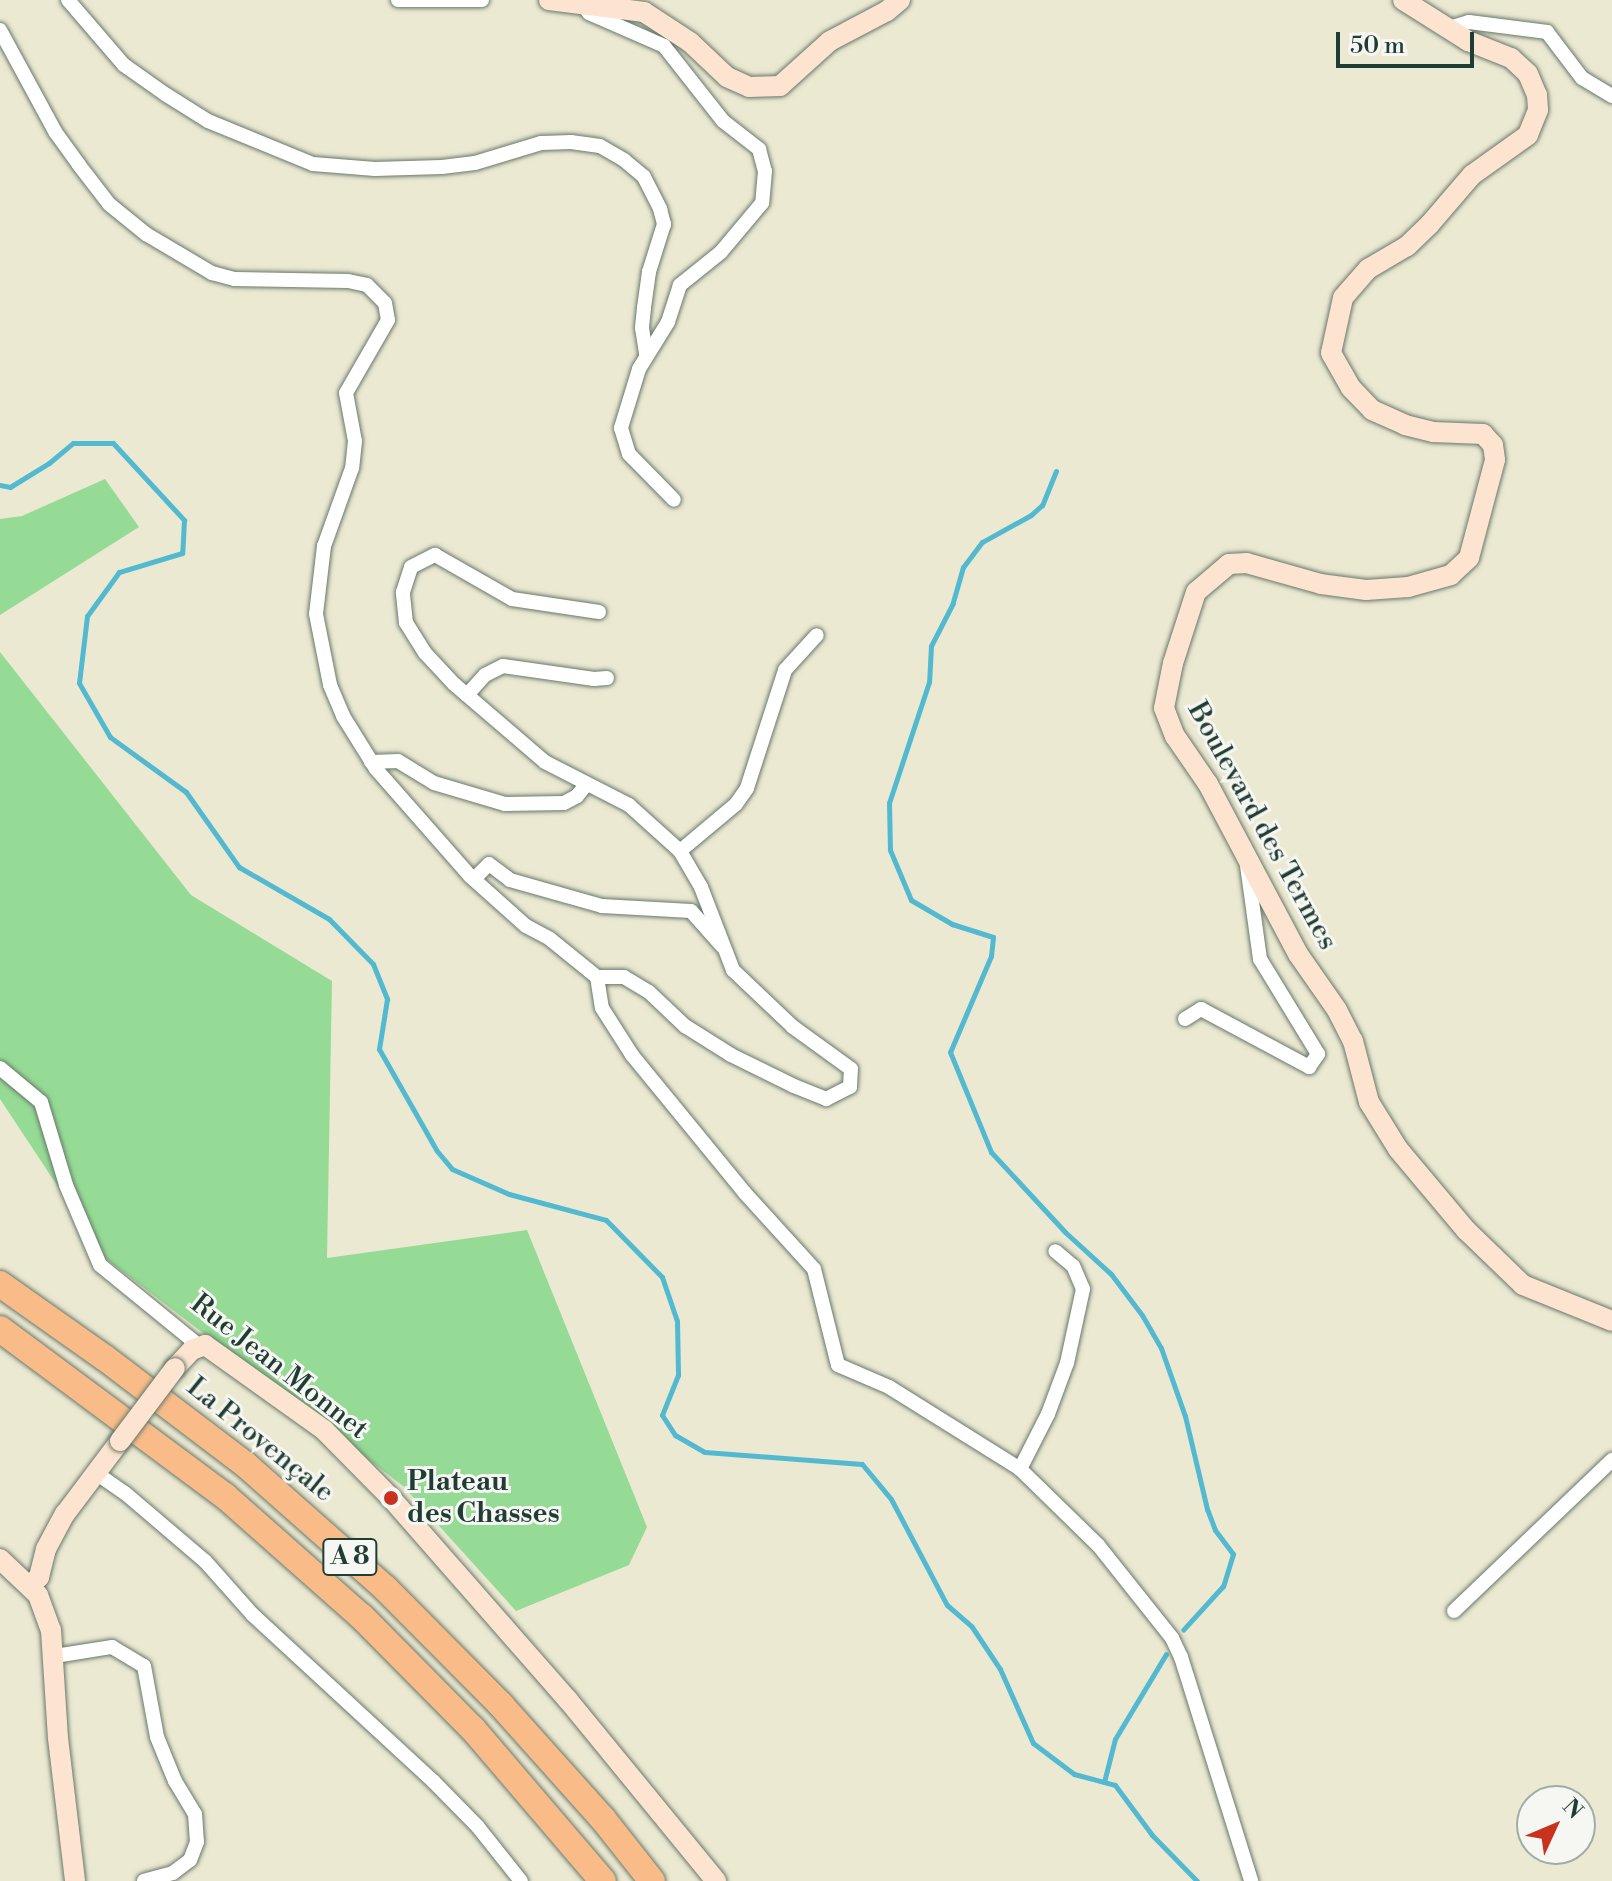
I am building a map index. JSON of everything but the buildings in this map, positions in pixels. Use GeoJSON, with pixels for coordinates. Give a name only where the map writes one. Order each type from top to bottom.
{"type":"FeatureCollection","features":[{"type":"Feature","properties":{"kind":"highway","name":"La Provençale"},"geometry":{"type":"LineString","coordinates":[[0,1284],[105,1358],[246,1465],[385,1588],[501,1705],[603,1819],[652,1881]]}},
{"type":"Feature","properties":{"kind":"highway","name":"A 8"},"geometry":{"type":"LineString","coordinates":[[0,1329],[225,1496],[362,1617],[473,1729],[603,1881]]}},
{"type":"Feature","properties":{"kind":"street"},"geometry":{"type":"LineString","coordinates":[[68,0],[124,65],[165,94],[208,121],[313,164],[375,169],[442,167],[475,163],[541,143],[571,142],[600,146],[624,160],[644,177],[664,224],[649,272],[644,308],[642,328],[646,354]]}},
{"type":"Feature","properties":{"kind":"street"},"geometry":{"type":"LineString","coordinates":[[398,0],[482,0]]}},
{"type":"Feature","properties":{"kind":"street"},"geometry":{"type":"LineString","coordinates":[[549,0],[644,12],[690,42],[727,77],[749,87],[780,86],[830,41],[887,11],[900,0]]}},
{"type":"Feature","properties":{"kind":"street","name":"Boulevard des Termes"},"geometry":{"type":"LineString","coordinates":[[1403,0],[1446,29],[1511,58],[1528,74],[1538,110],[1528,135],[1472,175],[1407,246],[1368,269],[1343,298],[1331,353],[1351,388],[1372,410],[1405,425],[1433,432],[1483,434],[1493,445],[1495,460],[1489,490],[1469,558],[1451,575],[1408,587],[1366,590],[1321,584],[1247,563],[1229,564],[1196,592],[1173,663],[1164,708],[1175,736],[1208,784],[1298,954],[1337,1010],[1353,1041],[1369,1102],[1398,1149],[1466,1230],[1523,1285],[1612,1321]]}},
{"type":"Feature","properties":{"kind":"street"},"geometry":{"type":"LineString","coordinates":[[580,2],[589,13],[664,46],[723,121],[759,149],[765,171],[762,203],[721,252],[680,285],[668,322],[646,354],[621,428],[629,454],[674,500]]}},
{"type":"Feature","properties":{"kind":"street"},"geometry":{"type":"LineString","coordinates":[[1446,29],[1469,22],[1547,32],[1582,78],[1612,96]]}},
{"type":"Feature","properties":{"kind":"street"},"geometry":{"type":"LineString","coordinates":[[0,30],[56,133],[109,204],[146,234],[212,273],[234,279],[348,281],[367,285],[385,303],[388,320],[346,393],[355,441],[352,468],[324,546],[316,614],[330,685],[343,716],[371,762],[474,879],[526,926],[550,939],[597,977],[624,977],[719,1048],[826,1099],[850,1087],[851,1069],[793,1027],[733,970],[701,887],[680,851],[629,805],[545,762],[467,695],[425,653],[406,623],[403,592],[411,567],[435,555],[512,599],[599,612]]}},
{"type":"Feature","properties":{"kind":"street"},"geometry":{"type":"LineString","coordinates":[[680,851],[736,804],[747,788],[785,670],[817,635]]}},
{"type":"Feature","properties":{"kind":"street"},"geometry":{"type":"LineString","coordinates":[[467,695],[485,675],[503,666],[594,679],[607,678]]}},
{"type":"Feature","properties":{"kind":"street"},"geometry":{"type":"LineString","coordinates":[[371,762],[398,761],[434,783],[505,804],[564,803],[577,796],[586,785]]}},
{"type":"Feature","properties":{"kind":"street"},"geometry":{"type":"LineString","coordinates":[[1185,1019],[1201,1009],[1309,1067],[1318,1054],[1260,959],[1245,853]]}},
{"type":"Feature","properties":{"kind":"street"},"geometry":{"type":"LineString","coordinates":[[474,879],[489,864],[510,880],[602,906],[691,911],[727,952]]}},
{"type":"Feature","properties":{"kind":"street"},"geometry":{"type":"LineString","coordinates":[[597,977],[602,1008],[632,1055],[744,1192],[814,1269],[838,1365],[889,1387],[1020,1469],[1098,1545],[1172,1638],[1181,1657],[1251,1881]]}},
{"type":"Feature","properties":{"kind":"street","name":"Rue Jean Monnet"},"geometry":{"type":"LineString","coordinates":[[0,1068],[41,1102],[66,1185],[100,1265],[198,1345],[213,1348],[308,1417],[370,1475],[568,1700],[716,1881]]}},
{"type":"Feature","properties":{"kind":"street"},"geometry":{"type":"LineString","coordinates":[[1020,1469],[1048,1414],[1067,1363],[1083,1289],[1073,1266],[1055,1251]]}},
{"type":"Feature","properties":{"kind":"street"},"geometry":{"type":"LineString","coordinates":[[30,1586],[39,1577],[55,1530],[175,1368],[198,1345]]}},
{"type":"Feature","properties":{"kind":"street"},"geometry":{"type":"LineString","coordinates":[[1454,1611],[1612,1460]]}},
{"type":"Feature","properties":{"kind":"street"},"geometry":{"type":"LineString","coordinates":[[1508,1574],[1612,1472]]}},
{"type":"Feature","properties":{"kind":"street"},"geometry":{"type":"LineString","coordinates":[[96,1473],[125,1493],[205,1561],[264,1626],[433,1781],[478,1827],[521,1881]]}},
{"type":"Feature","properties":{"kind":"street"},"geometry":{"type":"LineString","coordinates":[[0,1559],[30,1586],[46,1611],[55,1656],[58,1738],[75,1881]]}},
{"type":"Feature","properties":{"kind":"street"},"geometry":{"type":"LineString","coordinates":[[55,1656],[112,1647],[144,1666],[157,1737],[175,1781],[195,1814],[197,1842],[190,1860],[182,1867],[144,1881]]}},
{"type":"Feature","properties":{"kind":"green space"},"geometry":{"type":"Polygon","coordinates":[[[105,479],[139,527],[0,615],[0,519],[22,516],[105,479]]]}},
{"type":"Feature","properties":{"kind":"green space"},"geometry":{"type":"Polygon","coordinates":[[[0,652],[191,895],[332,981],[327,1258],[527,1230],[647,1527],[629,1565],[516,1611],[403,1486],[105,1258],[0,1099],[0,652]]]}},
{"type":"Feature","properties":{"kind":"waterway"},"geometry":{"type":"LineString","coordinates":[[0,485],[10,487],[49,463],[73,443],[113,443],[184,520],[182,553],[119,572],[87,616],[79,683],[110,737],[186,792],[239,867],[329,919],[373,964],[387,999],[379,1049],[437,1151],[452,1169],[509,1194],[606,1220],[662,1277],[677,1321],[678,1375],[662,1415],[675,1435],[705,1452],[862,1464],[891,1499],[947,1605],[972,1627],[1000,1669],[1033,1743],[1074,1774],[1115,1785],[1152,1835],[1197,1881]]}},
{"type":"Feature","properties":{"kind":"waterway"},"geometry":{"type":"LineString","coordinates":[[1056,471],[1042,505],[1031,515],[982,542],[963,567],[953,603],[931,646],[929,682],[889,803],[890,850],[911,900],[952,924],[993,937],[991,956],[950,1052],[991,1152],[1065,1232],[1111,1274],[1142,1315],[1161,1348],[1185,1416],[1207,1509],[1215,1530],[1233,1554],[1223,1586],[1183,1630]]}},
{"type":"Feature","properties":{"kind":"waterway"},"geometry":{"type":"LineString","coordinates":[[1104,1782],[1115,1739],[1166,1654]]}},
{"type":"Feature","properties":{"kind":"place","name":"Plateau des Chasses"},"geometry":{"type":"Point","coordinates":[391,1498]}}]}
